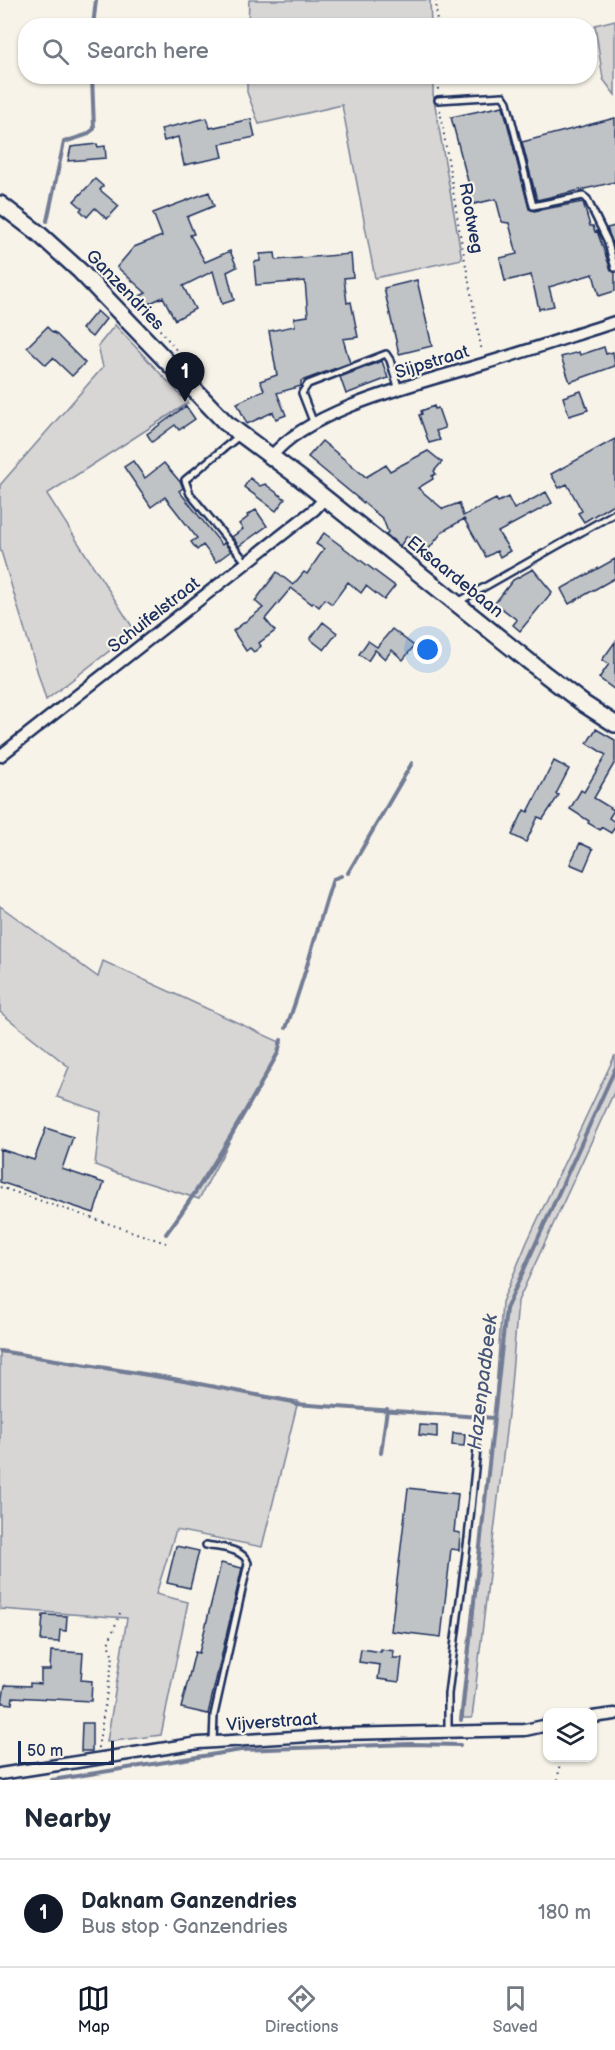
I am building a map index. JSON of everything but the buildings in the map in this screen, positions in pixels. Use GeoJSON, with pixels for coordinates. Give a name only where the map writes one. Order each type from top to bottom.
{"type":"FeatureCollection","features":[{"type":"Feature","properties":{"kind":"main road","name":"Ganzendries"},"geometry":{"type":"LineString","coordinates":[[0,204],[73,264],[226,423],[271,457]]}},
{"type":"Feature","properties":{"kind":"main road","name":"Eksaardebaan"},"geometry":{"type":"LineString","coordinates":[[271,457],[575,697],[615,724]]}},
{"type":"Feature","properties":{"kind":"street","name":"Sijpstraat"},"geometry":{"type":"LineString","coordinates":[[271,457],[287,439],[324,417],[399,390],[615,322]]}},
{"type":"Feature","properties":{"kind":"street","name":"Schuifelstraat"},"geometry":{"type":"LineString","coordinates":[[0,756],[247,563],[315,509],[325,498]]}},
{"type":"Feature","properties":{"kind":"street"},"geometry":{"type":"LineString","coordinates":[[597,1717],[615,1714]]}},
{"type":"Feature","properties":{"kind":"street","name":"Vijverstraat"},"geometry":{"type":"LineString","coordinates":[[0,1774],[213,1742],[340,1734],[525,1730],[543,1726]]}},
{"type":"Feature","properties":{"kind":"lane"},"geometry":{"type":"LineString","coordinates":[[438,100],[503,96],[507,102],[533,206],[583,196],[587,199],[607,240],[615,268]]}},
{"type":"Feature","properties":{"kind":"lane"},"geometry":{"type":"LineString","coordinates":[[314,424],[302,393],[308,384],[386,354],[399,390]]}},
{"type":"Feature","properties":{"kind":"lane"},"geometry":{"type":"LineString","coordinates":[[240,435],[185,480],[190,494],[247,563]]}},
{"type":"Feature","properties":{"kind":"lane"},"geometry":{"type":"LineString","coordinates":[[457,603],[615,513]]}},
{"type":"Feature","properties":{"kind":"lane"},"geometry":{"type":"LineString","coordinates":[[448,1731],[448,1694],[477,1449]]}},
{"type":"Feature","properties":{"kind":"lane"},"geometry":{"type":"LineString","coordinates":[[206,1545],[239,1552],[246,1557],[248,1563],[214,1715],[213,1742]]}},
{"type":"Feature","properties":{"kind":"path"},"geometry":{"type":"LineString","coordinates":[[436,0],[437,18]]}},
{"type":"Feature","properties":{"kind":"path","name":"Rootweg"},"geometry":{"type":"LineString","coordinates":[[438,84],[438,100],[460,234],[485,364]]}},
{"type":"Feature","properties":{"kind":"path"},"geometry":{"type":"LineString","coordinates":[[0,1187],[166,1243]]}},
{"type":"Feature","properties":{"kind":"path"},"geometry":{"type":"LineString","coordinates":[[97,1760],[113,1656],[108,1644],[120,1613]]}},
{"type":"Feature","properties":{"kind":"path"},"geometry":{"type":"LineString","coordinates":[[558,1780],[560,1762]]}},
{"type":"Feature","properties":{"kind":"shaded area"},"geometry":{"type":"Polygon","coordinates":[[[249,0],[430,0],[431,18],[248,18],[249,0]]]}},
{"type":"Feature","properties":{"kind":"shaded area"},"geometry":{"type":"Polygon","coordinates":[[[615,20],[615,95],[603,79],[597,24],[615,20]]]}},
{"type":"Feature","properties":{"kind":"shaded area"},"geometry":{"type":"Polygon","coordinates":[[[247,84],[433,84],[462,259],[375,278],[342,105],[259,124],[247,92],[247,84]]]}},
{"type":"Feature","properties":{"kind":"shaded area"},"geometry":{"type":"Polygon","coordinates":[[[115,325],[188,403],[47,494],[135,631],[46,700],[0,548],[0,485],[103,367],[98,346],[115,325]]]}},
{"type":"Feature","properties":{"kind":"shaded area"},"geometry":{"type":"Polygon","coordinates":[[[0,906],[98,977],[103,961],[282,1043],[199,1199],[95,1165],[101,1112],[57,1097],[69,1067],[0,1012],[0,906]]]}},
{"type":"Feature","properties":{"kind":"shaded area"},"geometry":{"type":"Polygon","coordinates":[[[615,1055],[615,1090],[518,1301],[510,1397],[472,1718],[463,1718],[494,1419],[502,1302],[527,1242],[615,1055]]]}},
{"type":"Feature","properties":{"kind":"shaded area"},"geometry":{"type":"Polygon","coordinates":[[[0,1352],[298,1401],[262,1547],[176,1530],[156,1594],[188,1602],[161,1735],[107,1742],[127,1618],[0,1609],[0,1352]]]}},
{"type":"Feature","properties":{"kind":"waterway"},"geometry":{"type":"LineString","coordinates":[[94,18],[96,0]]}},
{"type":"Feature","properties":{"kind":"waterway"},"geometry":{"type":"LineString","coordinates":[[47,221],[64,142],[86,135],[94,129],[92,84]]}},
{"type":"Feature","properties":{"kind":"waterway"},"geometry":{"type":"LineString","coordinates":[[348,873],[412,763]]}},
{"type":"Feature","properties":{"kind":"waterway"},"geometry":{"type":"LineString","coordinates":[[286,1028],[333,879],[341,876]]}},
{"type":"Feature","properties":{"kind":"waterway"},"geometry":{"type":"LineString","coordinates":[[166,1234],[239,1123],[278,1053],[281,1040]]}},
{"type":"Feature","properties":{"kind":"waterway","name":"Hazenpadbeek"},"geometry":{"type":"LineString","coordinates":[[461,1720],[506,1309],[615,1069]]}},
{"type":"Feature","properties":{"kind":"waterway"},"geometry":{"type":"LineString","coordinates":[[0,1351],[169,1378],[295,1404],[494,1418]]}},
{"type":"Feature","properties":{"kind":"waterway"},"geometry":{"type":"LineString","coordinates":[[381,1453],[387,1409]]}},
{"type":"Feature","properties":{"kind":"waterway","name":"Hazenpadbeek"},"geometry":{"type":"LineString","coordinates":[[52,1780],[241,1750],[410,1744],[460,1745]]}},
{"type":"Feature","properties":{"kind":"place","name":"Daknam Ganzendries"},"geometry":{"type":"Point","coordinates":[185,402]}}]}
